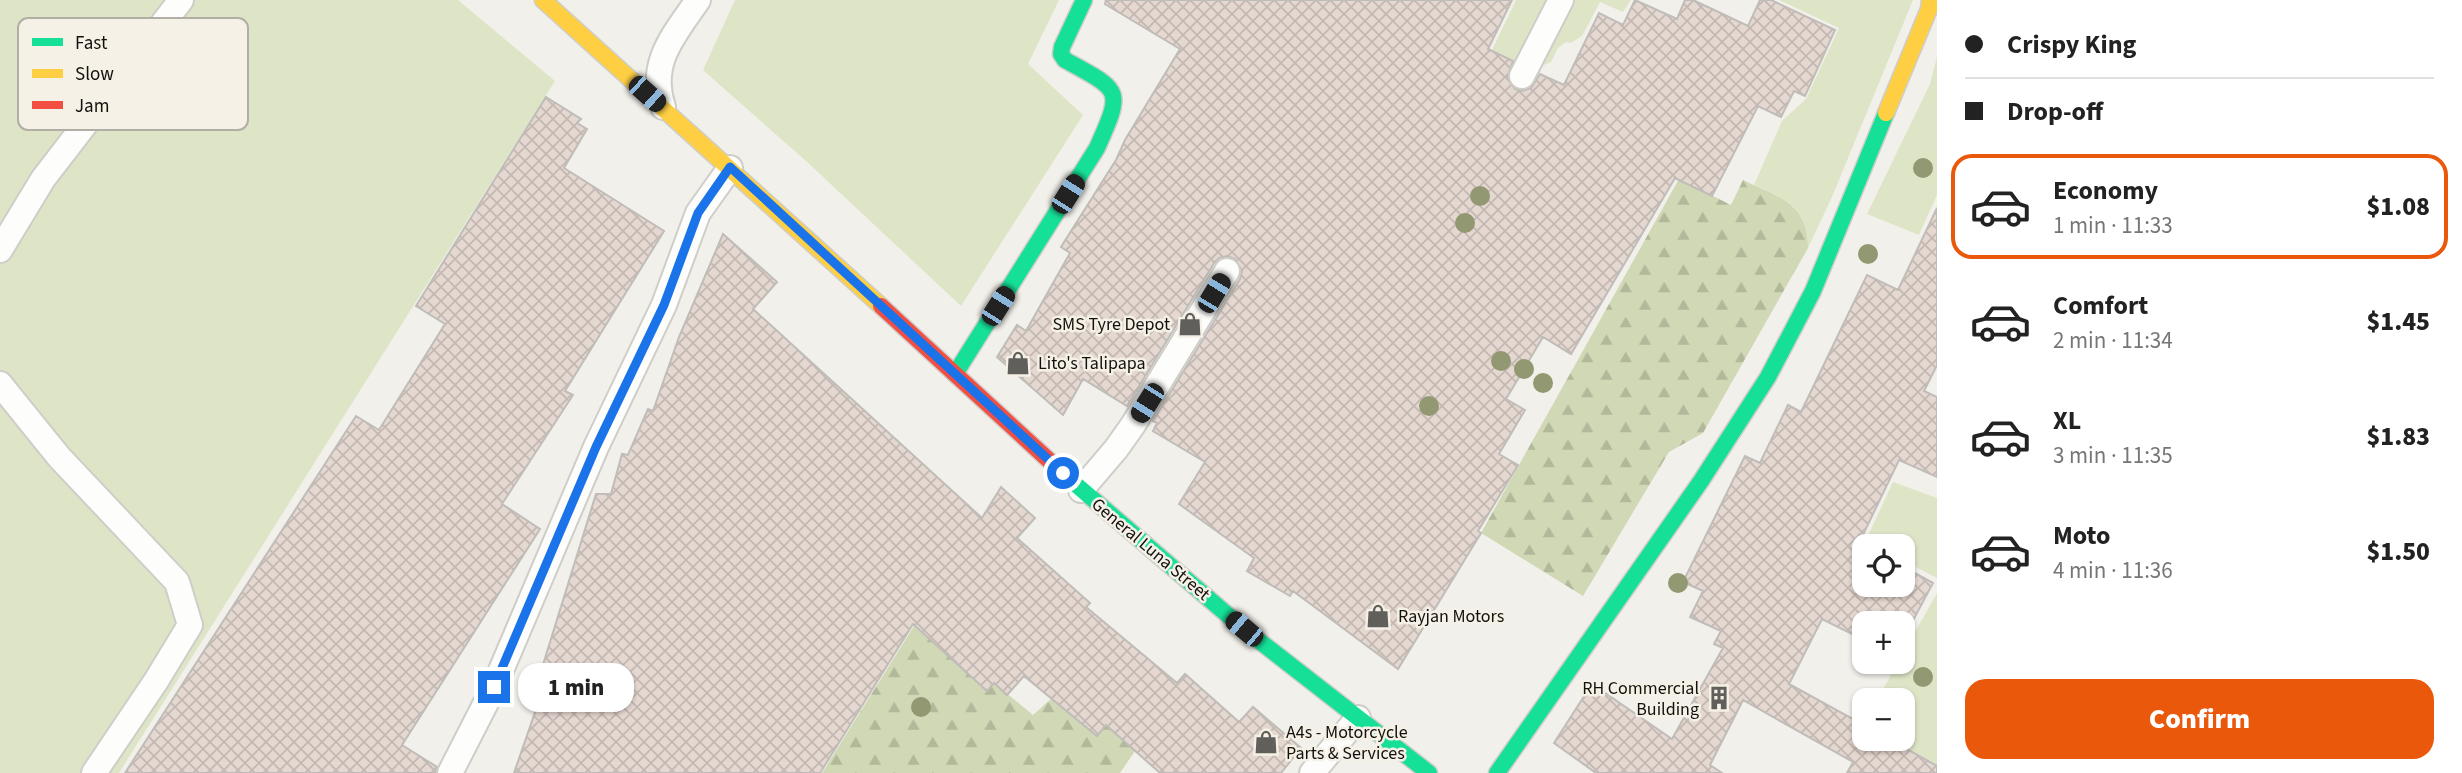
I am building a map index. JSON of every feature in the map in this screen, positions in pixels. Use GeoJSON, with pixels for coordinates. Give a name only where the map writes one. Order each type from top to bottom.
{"type":"FeatureCollection","features":[{"type":"Feature","properties":{"kind":"street","name":"General Luna Street"},"geometry":{"type":"LineString","coordinates":[[543,0],[730,167],[1081,490],[1244,629],[1429,773]]}},
{"type":"Feature","properties":{"kind":"street"},"geometry":{"type":"LineString","coordinates":[[955,374],[1097,148],[1115,110],[1116,98],[1111,87],[1065,60],[1061,54],[1084,0]]}},
{"type":"Feature","properties":{"kind":"street"},"geometry":{"type":"LineString","coordinates":[[1497,773],[1701,481],[1768,377],[1813,291],[1929,9],[1930,0]]}},
{"type":"Feature","properties":{"kind":"lane"},"geometry":{"type":"LineString","coordinates":[[167,18],[181,0]]}},
{"type":"Feature","properties":{"kind":"lane"},"geometry":{"type":"LineString","coordinates":[[663,107],[657,89],[659,66],[671,40],[698,0]]}},
{"type":"Feature","properties":{"kind":"lane"},"geometry":{"type":"LineString","coordinates":[[1522,76],[1561,0]]}},
{"type":"Feature","properties":{"kind":"lane"},"geometry":{"type":"LineString","coordinates":[[0,250],[43,179],[81,130]]}},
{"type":"Feature","properties":{"kind":"lane"},"geometry":{"type":"LineString","coordinates":[[450,773],[494,687],[596,447],[664,305],[698,213],[730,167]]}},
{"type":"Feature","properties":{"kind":"lane"},"geometry":{"type":"LineString","coordinates":[[1081,490],[1133,425],[1227,271]]}},
{"type":"Feature","properties":{"kind":"lane"},"geometry":{"type":"LineString","coordinates":[[0,384],[59,457],[177,582],[190,625],[94,773]]}},
{"type":"Feature","properties":{"kind":"lane"},"geometry":{"type":"LineString","coordinates":[[1312,773],[1358,718]]}},
{"type":"Feature","properties":{"kind":"green space"},"geometry":{"type":"Polygon","coordinates":[[[0,0],[458,0],[555,81],[119,773],[0,773],[0,0]]]}},
{"type":"Feature","properties":{"kind":"green space"},"geometry":{"type":"Polygon","coordinates":[[[735,0],[1059,0],[1028,64],[1083,115],[961,306],[806,161],[703,70],[735,0]]]}},
{"type":"Feature","properties":{"kind":"green space"},"geometry":{"type":"Polygon","coordinates":[[[1516,0],[1631,0],[1623,12],[1600,2],[1582,36],[1558,48],[1551,62],[1537,68],[1525,90],[1483,69],[1516,0]]]}},
{"type":"Feature","properties":{"kind":"green space"},"geometry":{"type":"Polygon","coordinates":[[[1779,0],[1913,0],[1832,197],[1808,248],[1807,234],[1800,214],[1786,201],[1754,185],[1782,121],[1806,99],[1839,28],[1779,0]]]}},
{"type":"Feature","properties":{"kind":"green space"},"geometry":{"type":"Polygon","coordinates":[[[1937,57],[1937,195],[1919,235],[1867,214],[1930,84],[1937,57]]]}},
{"type":"Feature","properties":{"kind":"green space"},"geometry":{"type":"Polygon","coordinates":[[[1679,179],[1731,205],[1743,180],[1779,197],[1789,203],[1803,220],[1808,248],[1703,433],[1669,452],[1583,596],[1481,533],[1679,179]]]}},
{"type":"Feature","properties":{"kind":"green space"},"geometry":{"type":"Polygon","coordinates":[[[1893,482],[1937,498],[1937,578],[1915,567],[1915,534],[1869,534],[1893,482]]]}},
{"type":"Feature","properties":{"kind":"green space"},"geometry":{"type":"Polygon","coordinates":[[[1937,593],[1937,766],[1909,751],[1915,751],[1915,688],[1884,688],[1891,674],[1915,674],[1915,632],[1937,593]]]}},
{"type":"Feature","properties":{"kind":"green space"},"geometry":{"type":"Polygon","coordinates":[[[914,626],[987,691],[994,683],[1033,715],[1052,698],[1107,724],[1135,751],[1120,773],[822,773],[914,626]]]}},
{"type":"Feature","properties":{"kind":"building"},"geometry":{"type":"Polygon","coordinates":[[[1106,0],[1512,0],[1488,49],[1513,61],[1507,77],[1515,89],[1522,91],[1531,88],[1540,74],[1564,85],[1599,13],[1623,25],[1635,0],[1677,19],[1685,0],[1693,0],[1748,26],[1760,0],[1771,0],[1835,30],[1805,96],[1794,91],[1781,117],[1758,106],[1712,196],[1675,178],[1571,354],[1543,337],[1506,399],[1525,410],[1499,454],[1518,465],[1478,531],[1481,533],[1398,669],[1293,591],[1290,596],[1247,571],[1254,558],[1179,504],[1205,462],[1153,431],[1157,423],[1153,421],[1240,279],[1242,271],[1235,259],[1227,256],[1214,263],[1127,406],[1083,379],[1063,415],[997,357],[1017,325],[1026,331],[1070,253],[1061,247],[1116,160],[1125,140],[1180,49],[1105,4],[1106,0]]]}},
{"type":"Feature","properties":{"kind":"building"},"geometry":{"type":"Polygon","coordinates":[[[546,97],[581,119],[577,123],[587,129],[564,168],[664,231],[565,391],[573,395],[502,504],[540,529],[402,745],[437,767],[435,773],[125,773],[356,416],[379,430],[445,324],[416,306],[546,97]]]}},
{"type":"Feature","properties":{"kind":"building"},"geometry":{"type":"Polygon","coordinates":[[[1937,208],[1937,365],[1924,391],[1937,397],[1937,477],[1899,460],[1863,534],[1852,534],[1852,597],[1915,597],[1915,573],[1933,583],[1915,617],[1915,611],[1852,611],[1852,634],[1822,619],[1789,684],[1852,718],[1852,751],[1910,751],[1937,766],[1937,773],[1847,773],[1853,762],[1743,700],[1710,765],[1722,773],[1596,773],[1554,743],[1592,684],[1672,739],[1723,648],[1714,644],[1721,631],[1690,617],[1703,591],[1683,582],[1745,456],[1760,463],[1788,405],[1801,412],[1867,275],[1898,290],[1937,208]]]}},
{"type":"Feature","properties":{"kind":"building"},"geometry":{"type":"Polygon","coordinates":[[[723,234],[777,282],[753,309],[982,518],[1001,487],[1035,518],[1017,538],[1090,603],[1086,607],[1177,683],[1185,674],[1239,722],[1253,707],[1301,748],[1281,773],[1160,773],[1106,725],[1097,736],[1024,676],[1007,695],[994,683],[987,691],[913,624],[820,773],[514,773],[550,669],[542,668],[596,494],[611,494],[622,454],[628,455],[648,409],[653,411],[679,337],[723,234]]]}},
{"type":"Feature","properties":{"kind":"traffic: fast"},"geometry":{"type":"LineString","coordinates":[[955,374],[1097,148],[1111,113],[1114,102],[1107,86],[1065,60],[1061,54],[1084,0]]}},
{"type":"Feature","properties":{"kind":"traffic: fast"},"geometry":{"type":"LineString","coordinates":[[1497,773],[1701,481],[1768,377],[1813,291],[1886,113]]}},
{"type":"Feature","properties":{"kind":"traffic: fast"},"geometry":{"type":"LineString","coordinates":[[1066,476],[1244,629],[1429,773]]}},
{"type":"Feature","properties":{"kind":"traffic: slow"},"geometry":{"type":"LineString","coordinates":[[543,0],[881,306]]}},
{"type":"Feature","properties":{"kind":"traffic: slow"},"geometry":{"type":"LineString","coordinates":[[1886,113],[1929,9],[1930,0]]}},
{"type":"Feature","properties":{"kind":"traffic: jam"},"geometry":{"type":"LineString","coordinates":[[881,306],[1066,476]]}},
{"type":"Feature","properties":{"kind":"place","name":"SMS Tyre Depot"},"geometry":{"type":"Point","coordinates":[1190,324]}},
{"type":"Feature","properties":{"kind":"place","name":"Lito's Talipapa"},"geometry":{"type":"Point","coordinates":[1018,363]}},
{"type":"Feature","properties":{"kind":"place","name":"Rayjan Motors"},"geometry":{"type":"Point","coordinates":[1378,616]}},
{"type":"Feature","properties":{"kind":"place","name":"RH Commercial Building"},"geometry":{"type":"Point","coordinates":[1719,698]}},
{"type":"Feature","properties":{"kind":"place","name":"A4s - Motorcycle Parts & Services"},"geometry":{"type":"Point","coordinates":[1266,742]}},
{"type":"Feature","properties":{"kind":"route"},"geometry":{"type":"LineString","coordinates":[[494,687],[596,447],[664,305],[698,213],[730,167],[1063,473]]}}]}
